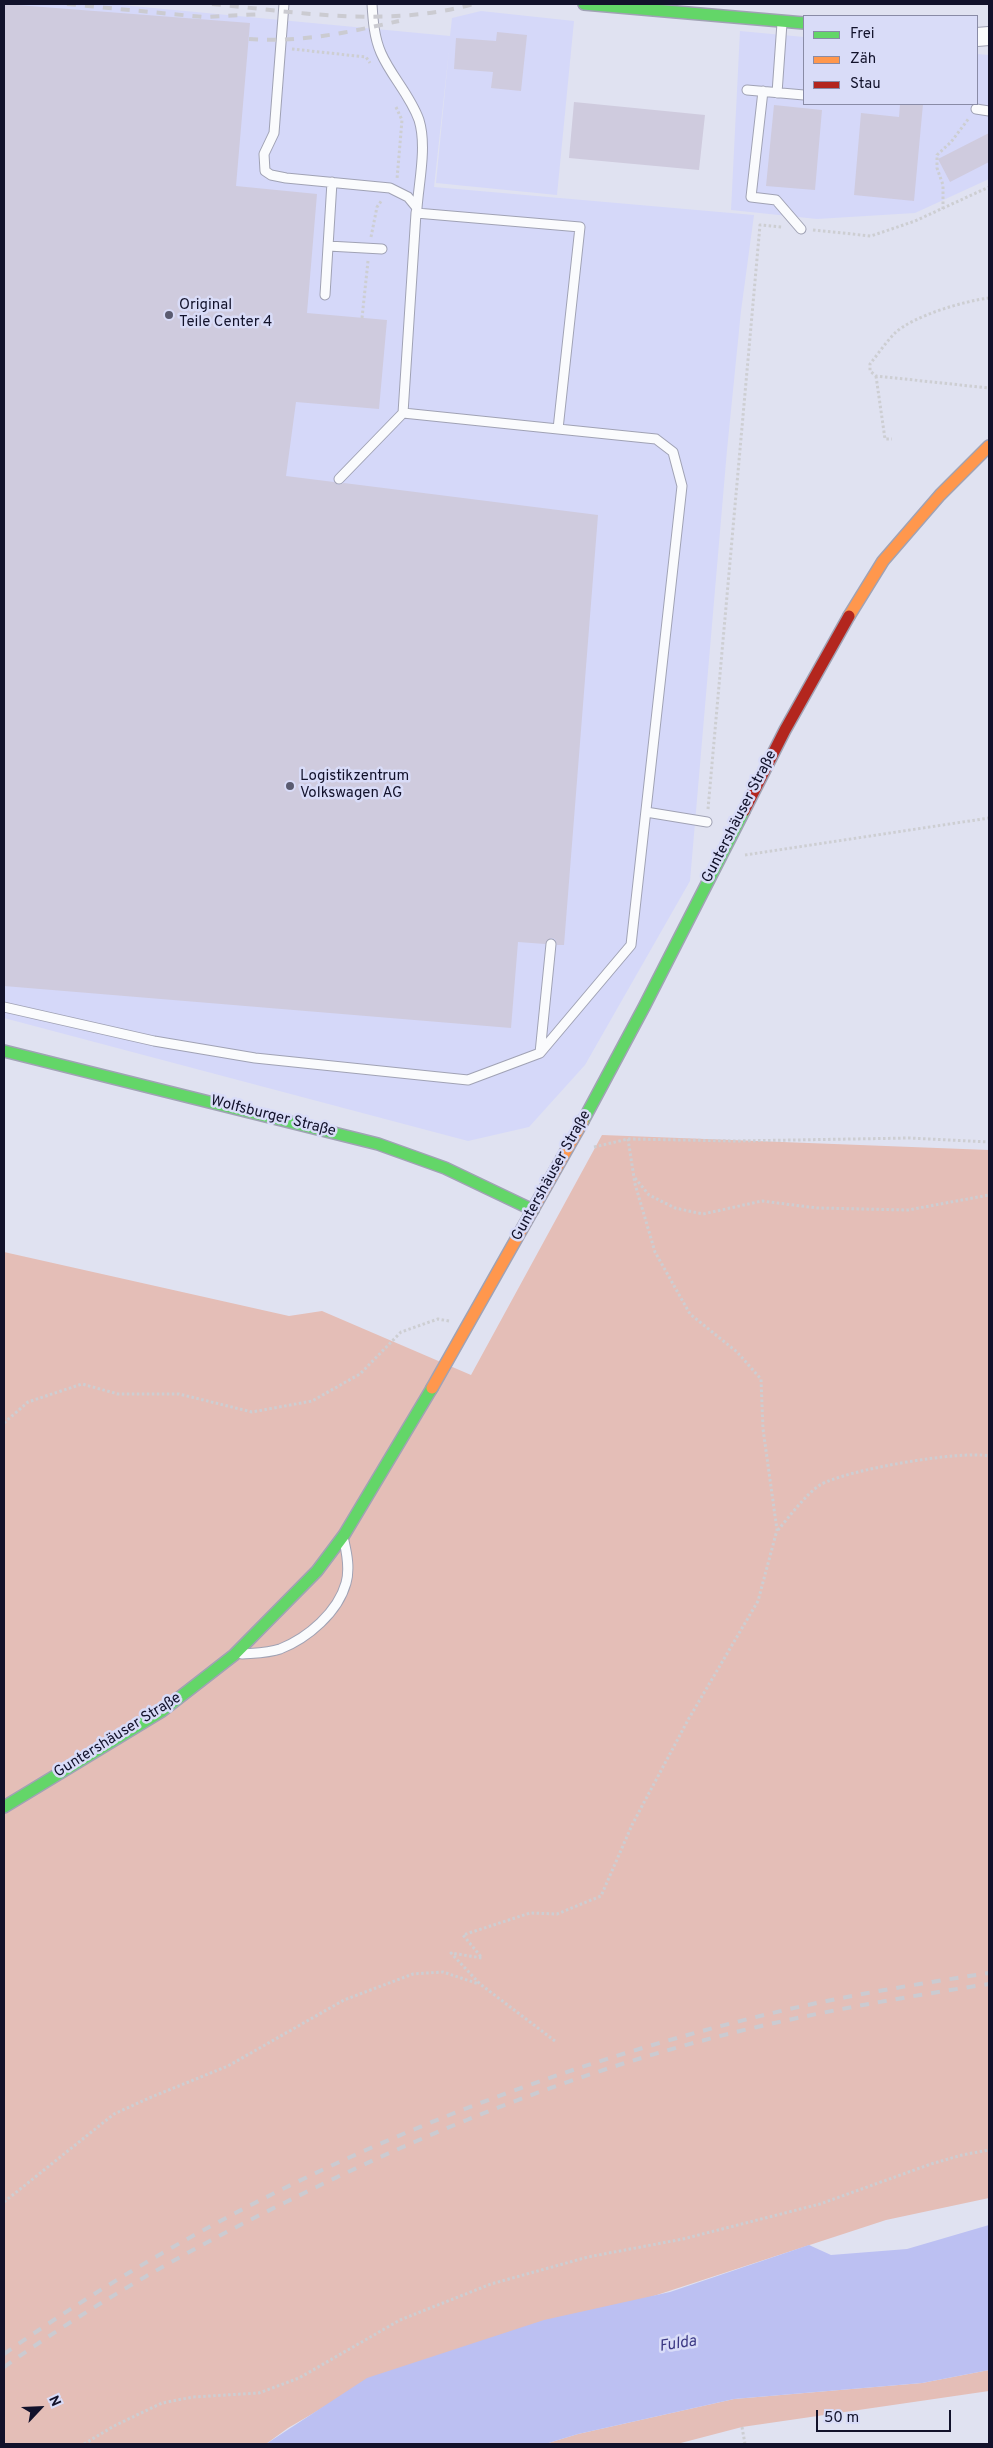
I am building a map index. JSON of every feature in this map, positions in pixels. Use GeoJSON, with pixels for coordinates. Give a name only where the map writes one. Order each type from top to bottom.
{"type":"FeatureCollection","features":[{"type":"Feature","properties":{"kind":"street"},"geometry":{"type":"LineString","coordinates":[[584,4],[652,7],[729,17],[803,23]]}},
{"type":"Feature","properties":{"kind":"street","name":"Guntershäuser Straße"},"geometry":{"type":"LineString","coordinates":[[4,1807],[162,1711],[234,1655],[317,1571],[344,1535],[469,1324],[533,1210],[644,1007],[724,847],[829,650],[884,562],[940,495],[989,446]]}},
{"type":"Feature","properties":{"kind":"street","name":"Wolfsburger Straße"},"geometry":{"type":"LineString","coordinates":[[4,1050],[378,1144],[445,1168],[533,1210]]}},
{"type":"Feature","properties":{"kind":"lane"},"geometry":{"type":"LineString","coordinates":[[284,4],[274,133],[264,154],[265,171],[271,175],[286,178],[390,188],[408,198],[416,210]]}},
{"type":"Feature","properties":{"kind":"lane"},"geometry":{"type":"LineString","coordinates":[[339,479],[403,413],[422,145],[420,121],[412,104],[381,54],[374,27],[372,4]]}},
{"type":"Feature","properties":{"kind":"lane"},"geometry":{"type":"LineString","coordinates":[[729,17],[732,4]]}},
{"type":"Feature","properties":{"kind":"lane"},"geometry":{"type":"LineString","coordinates":[[778,93],[782,21]]}},
{"type":"Feature","properties":{"kind":"lane"},"geometry":{"type":"LineString","coordinates":[[747,90],[803,95]]}},
{"type":"Feature","properties":{"kind":"lane"},"geometry":{"type":"LineString","coordinates":[[763,91],[751,198],[776,200],[801,229]]}},
{"type":"Feature","properties":{"kind":"lane"},"geometry":{"type":"LineString","coordinates":[[976,109],[989,111]]}},
{"type":"Feature","properties":{"kind":"lane"},"geometry":{"type":"LineString","coordinates":[[326,295],[332,182]]}},
{"type":"Feature","properties":{"kind":"lane"},"geometry":{"type":"LineString","coordinates":[[416,210],[580,227],[558,430]]}},
{"type":"Feature","properties":{"kind":"lane"},"geometry":{"type":"LineString","coordinates":[[328,246],[382,249]]}},
{"type":"Feature","properties":{"kind":"lane"},"geometry":{"type":"LineString","coordinates":[[4,1007],[154,1041],[255,1058],[468,1080],[540,1053],[631,945],[682,486],[673,452],[656,439],[403,413]]}},
{"type":"Feature","properties":{"kind":"lane"},"geometry":{"type":"LineString","coordinates":[[646,812],[707,822]]}},
{"type":"Feature","properties":{"kind":"lane"},"geometry":{"type":"LineString","coordinates":[[540,1053],[551,944]]}},
{"type":"Feature","properties":{"kind":"lane"},"geometry":{"type":"LineString","coordinates":[[234,1655],[279,1649],[305,1635],[327,1616],[346,1583],[348,1564],[344,1535]]}},
{"type":"Feature","properties":{"kind":"path"},"geometry":{"type":"LineString","coordinates":[[281,47],[366,57],[371,65]]}},
{"type":"Feature","properties":{"kind":"path"},"geometry":{"type":"LineString","coordinates":[[393,99],[402,120],[400,153]]}},
{"type":"Feature","properties":{"kind":"path"},"geometry":{"type":"LineString","coordinates":[[943,209],[943,185],[937,168],[937,155],[951,142],[976,109]]}},
{"type":"Feature","properties":{"kind":"path"},"geometry":{"type":"LineString","coordinates":[[707,822],[760,225],[871,236],[943,209],[989,187]]}},
{"type":"Feature","properties":{"kind":"path"},"geometry":{"type":"LineString","coordinates":[[892,439],[885,439],[876,376],[870,370],[870,364],[896,332],[933,312],[971,300],[989,298]]}},
{"type":"Feature","properties":{"kind":"path"},"geometry":{"type":"LineString","coordinates":[[876,376],[989,388]]}},
{"type":"Feature","properties":{"kind":"path"},"geometry":{"type":"LineString","coordinates":[[724,847],[745,856],[989,818]]}},
{"type":"Feature","properties":{"kind":"path"},"geometry":{"type":"LineString","coordinates":[[587,1148],[628,1139],[735,1141],[910,1138],[989,1142]]}},
{"type":"Feature","properties":{"kind":"path"},"geometry":{"type":"LineString","coordinates":[[555,2041],[480,1984],[452,1953],[482,1958],[463,1935],[530,1913],[557,1914],[601,1896],[632,1825],[688,1720],[758,1601],[777,1530],[763,1429],[761,1379],[737,1352],[690,1314],[655,1252],[634,1177],[628,1139]]}},
{"type":"Feature","properties":{"kind":"path"},"geometry":{"type":"LineString","coordinates":[[634,1177],[649,1195],[676,1208],[703,1214],[762,1201],[817,1208],[908,1210],[989,1195]]}},
{"type":"Feature","properties":{"kind":"path"},"geometry":{"type":"LineString","coordinates":[[4,1423],[28,1402],[82,1384],[118,1394],[179,1394],[252,1412],[312,1400],[360,1374],[402,1332],[438,1319],[469,1324]]}},
{"type":"Feature","properties":{"kind":"path"},"geometry":{"type":"LineString","coordinates":[[777,1530],[819,1486],[846,1474],[940,1458],[981,1454],[989,1456]]}},
{"type":"Feature","properties":{"kind":"path"},"geometry":{"type":"LineString","coordinates":[[4,2202],[114,2114],[228,2066],[344,2000],[413,1974],[443,1972],[480,1984]]}},
{"type":"Feature","properties":{"kind":"path"},"geometry":{"type":"LineString","coordinates":[[84,2444],[114,2426],[162,2403],[193,2397],[259,2393],[298,2378],[400,2320],[491,2284],[588,2256],[683,2239],[820,2204],[931,2164],[989,2150]]}},
{"type":"Feature","properties":{"kind":"path"},"geometry":{"type":"LineString","coordinates":[[742,2427],[745,2444]]}},
{"type":"Feature","properties":{"kind":"shaded area"},"geometry":{"type":"Polygon","coordinates":[[[4,4],[111,4],[450,36],[452,18],[481,11],[574,21],[557,195],[436,183],[449,50],[434,187],[754,215],[741,311],[727,450],[690,881],[585,1065],[529,1127],[468,1141],[4,1018],[4,4]]]}},
{"type":"Feature","properties":{"kind":"shaded area"},"geometry":{"type":"Polygon","coordinates":[[[740,31],[803,37],[803,105],[978,105],[978,54],[989,55],[989,179],[915,213],[817,219],[731,210],[740,31]]]}},
{"type":"Feature","properties":{"kind":"shaded area"},"geometry":{"type":"Polygon","coordinates":[[[602,1135],[989,1150],[989,2198],[886,2220],[336,2400],[288,2428],[266,2444],[4,2444],[4,1252],[289,1316],[322,1311],[471,1375],[602,1135]]]}},
{"type":"Feature","properties":{"kind":"shaded area"},"geometry":{"type":"Polygon","coordinates":[[[989,2370],[989,2391],[742,2427],[677,2444],[545,2444],[578,2434],[734,2399],[922,2383],[989,2370]]]}},
{"type":"Feature","properties":{"kind":"water","name":"Fulda"},"geometry":{"type":"Polygon","coordinates":[[[989,2225],[989,2370],[922,2383],[734,2399],[578,2434],[545,2444],[266,2444],[367,2378],[544,2320],[670,2292],[809,2245],[831,2255],[907,2249],[989,2225]]]}},
{"type":"Feature","properties":{"kind":"building"},"geometry":{"type":"Polygon","coordinates":[[[4,4],[250,23],[236,186],[317,194],[307,313],[387,320],[379,409],[296,402],[286,476],[334,482],[338,485],[344,483],[598,515],[564,945],[557,945],[555,939],[551,938],[545,944],[518,942],[511,1028],[4,986],[4,4]]]}},
{"type":"Feature","properties":{"kind":"building"},"geometry":{"type":"Polygon","coordinates":[[[497,32],[527,35],[521,91],[491,88],[493,72],[454,69],[456,38],[496,41],[497,32]]]}},
{"type":"Feature","properties":{"kind":"building"},"geometry":{"type":"Polygon","coordinates":[[[574,102],[705,115],[699,170],[569,158],[574,102]]]}},
{"type":"Feature","properties":{"kind":"building"},"geometry":{"type":"Polygon","coordinates":[[[774,105],[822,110],[815,190],[766,186],[774,105]]]}},
{"type":"Feature","properties":{"kind":"building"},"geometry":{"type":"Polygon","coordinates":[[[900,105],[923,105],[914,201],[854,195],[861,113],[899,117],[900,105]]]}},
{"type":"Feature","properties":{"kind":"building"},"geometry":{"type":"Polygon","coordinates":[[[989,133],[989,162],[950,182],[938,159],[989,133]]]}},
{"type":"Feature","properties":{"kind":"railway"},"geometry":{"type":"LineString","coordinates":[[67,4],[203,17],[264,14]]}},
{"type":"Feature","properties":{"kind":"railway"},"geometry":{"type":"LineString","coordinates":[[212,4],[310,14],[376,17],[441,11],[473,4]]}},
{"type":"Feature","properties":{"kind":"railway"},"geometry":{"type":"LineString","coordinates":[[249,39],[306,38],[343,33],[399,21]]}},
{"type":"Feature","properties":{"kind":"railway"},"geometry":{"type":"LineString","coordinates":[[4,2354],[90,2297],[178,2244],[269,2196],[363,2152],[458,2112],[555,2076],[653,2045],[752,2018],[870,1992],[989,1973]]}},
{"type":"Feature","properties":{"kind":"railway"},"geometry":{"type":"LineString","coordinates":[[4,2367],[106,2300],[249,2220],[400,2148],[516,2101],[575,2079],[696,2042],[815,2014],[989,1984]]}},
{"type":"Feature","properties":{"kind":"traffic: fast"},"geometry":{"type":"LineString","coordinates":[[584,4],[803,23]]}},
{"type":"Feature","properties":{"kind":"traffic: fast"},"geometry":{"type":"LineString","coordinates":[[583,1121],[644,1007],[744,811]]}},
{"type":"Feature","properties":{"kind":"traffic: fast"},"geometry":{"type":"LineString","coordinates":[[4,1051],[378,1144],[445,1168],[533,1210]]}},
{"type":"Feature","properties":{"kind":"traffic: fast"},"geometry":{"type":"LineString","coordinates":[[4,1807],[162,1711],[234,1655],[317,1571],[344,1535],[432,1388]]}},
{"type":"Feature","properties":{"kind":"traffic: slow"},"geometry":{"type":"LineString","coordinates":[[849,616],[883,561],[940,495],[989,446]]}},
{"type":"Feature","properties":{"kind":"traffic: slow"},"geometry":{"type":"LineString","coordinates":[[432,1388],[583,1121]]}},
{"type":"Feature","properties":{"kind":"traffic: jam"},"geometry":{"type":"LineString","coordinates":[[744,811],[785,730],[849,616]]}},
{"type":"Feature","properties":{"kind":"place","name":"Original Teile Center 4"},"geometry":{"type":"Point","coordinates":[169,315]}},
{"type":"Feature","properties":{"kind":"place","name":"Logistikzentrum Volkswagen AG"},"geometry":{"type":"Point","coordinates":[290,786]}}]}
